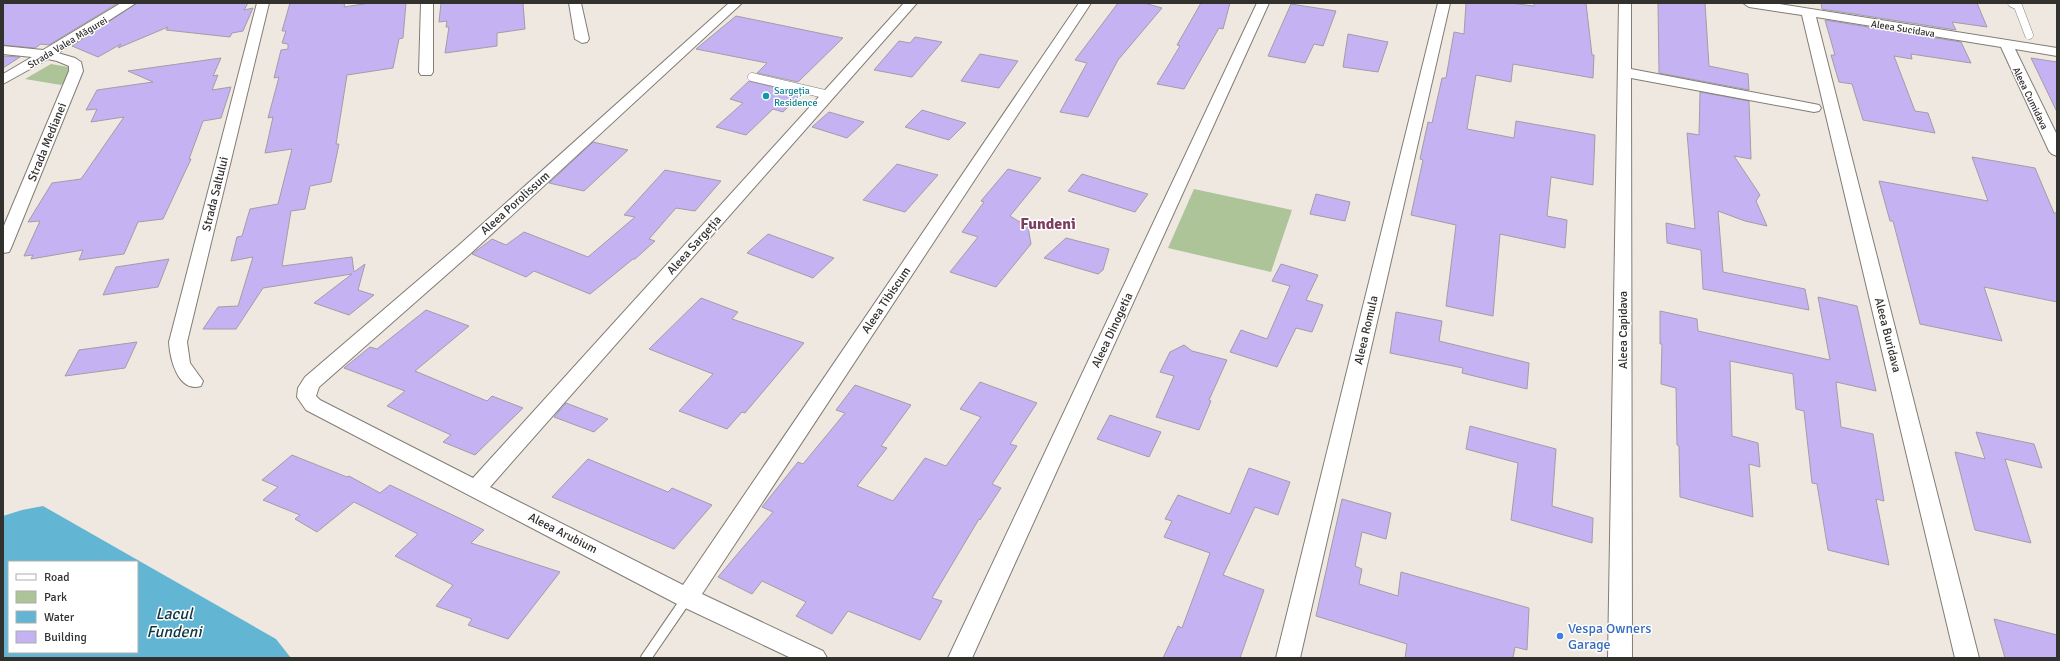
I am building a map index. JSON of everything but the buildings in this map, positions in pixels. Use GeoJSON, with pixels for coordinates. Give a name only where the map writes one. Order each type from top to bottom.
{"type":"FeatureCollection","features":[{"type":"Feature","properties":{"kind":"street","name":"Strada Valea Măgurei"},"geometry":{"type":"LineString","coordinates":[[3,80],[130,3]]}},
{"type":"Feature","properties":{"kind":"street","name":"Strada Saltului"},"geometry":{"type":"LineString","coordinates":[[194,380],[184,370],[179,359],[178,342],[263,3]]}},
{"type":"Feature","properties":{"kind":"street"},"geometry":{"type":"LineString","coordinates":[[426,72],[427,3]]}},
{"type":"Feature","properties":{"kind":"street"},"geometry":{"type":"LineString","coordinates":[[575,3],[582,39]]}},
{"type":"Feature","properties":{"kind":"street","name":"Aleea Porolissum"},"geometry":{"type":"LineString","coordinates":[[313,405],[307,400],[305,395],[306,389],[312,382],[464,250],[736,3]]}},
{"type":"Feature","properties":{"kind":"street","name":"Aleea Sargeția"},"geometry":{"type":"LineString","coordinates":[[476,488],[911,3]]}},
{"type":"Feature","properties":{"kind":"street","name":"Aleea Tibiscum"},"geometry":{"type":"LineString","coordinates":[[687,598],[1085,3]]}},
{"type":"Feature","properties":{"kind":"street","name":"Aleea Dinogetia"},"geometry":{"type":"LineString","coordinates":[[960,658],[1263,3]]}},
{"type":"Feature","properties":{"kind":"street","name":"Aleea Romula"},"geometry":{"type":"LineString","coordinates":[[1288,658],[1444,3]]}},
{"type":"Feature","properties":{"kind":"street","name":"Aleea Capidava"},"geometry":{"type":"LineString","coordinates":[[1620,658],[1625,3]]}},
{"type":"Feature","properties":{"kind":"street","name":"Aleea Sucidava"},"geometry":{"type":"LineString","coordinates":[[1749,3],[2057,52]]}},
{"type":"Feature","properties":{"kind":"street","name":"Aleea Buridava"},"geometry":{"type":"LineString","coordinates":[[1808,12],[1967,658]]}},
{"type":"Feature","properties":{"kind":"street","name":"Aleea Cumidava"},"geometry":{"type":"LineString","coordinates":[[2006,44],[2057,151]]}},
{"type":"Feature","properties":{"kind":"street"},"geometry":{"type":"LineString","coordinates":[[3,50],[46,55]]}},
{"type":"Feature","properties":{"kind":"street","name":"Strada Medianei"},"geometry":{"type":"LineString","coordinates":[[3,248],[76,71],[76,65],[71,60],[46,55]]}},
{"type":"Feature","properties":{"kind":"street"},"geometry":{"type":"LineString","coordinates":[[1624,72],[1814,108]]}},
{"type":"Feature","properties":{"kind":"street","name":"Aleea Arubium"},"geometry":{"type":"LineString","coordinates":[[313,405],[687,598],[815,658]]}},
{"type":"Feature","properties":{"kind":"lane"},"geometry":{"type":"LineString","coordinates":[[2012,3],[2018,6],[2029,35]]}},
{"type":"Feature","properties":{"kind":"lane"},"geometry":{"type":"LineString","coordinates":[[752,77],[828,95]]}},
{"type":"Feature","properties":{"kind":"lane"},"geometry":{"type":"LineString","coordinates":[[646,658],[687,598]]}},
{"type":"Feature","properties":{"kind":"green space"},"geometry":{"type":"Polygon","coordinates":[[[51,64],[68,67],[70,70],[66,81],[61,85],[25,79],[51,64]]]}},
{"type":"Feature","properties":{"kind":"green space"},"geometry":{"type":"Polygon","coordinates":[[[1194,189],[1292,210],[1271,272],[1168,248],[1194,189]]]}},
{"type":"Feature","properties":{"kind":"water","name":"Lacul Fundeni"},"geometry":{"type":"Polygon","coordinates":[[[43,506],[276,639],[291,658],[3,658],[3,516],[22,510],[43,506]]]}},
{"type":"Feature","properties":{"kind":"place","name":"Sargeția Residence"},"geometry":{"type":"Point","coordinates":[766,96]}},
{"type":"Feature","properties":{"kind":"place","name":"Vespa Owners Garage"},"geometry":{"type":"Point","coordinates":[1560,636]}},
{"type":"Feature","properties":{"kind":"district","name":"Fundeni"},"geometry":{"type":"Point","coordinates":[1048,223]}}]}
